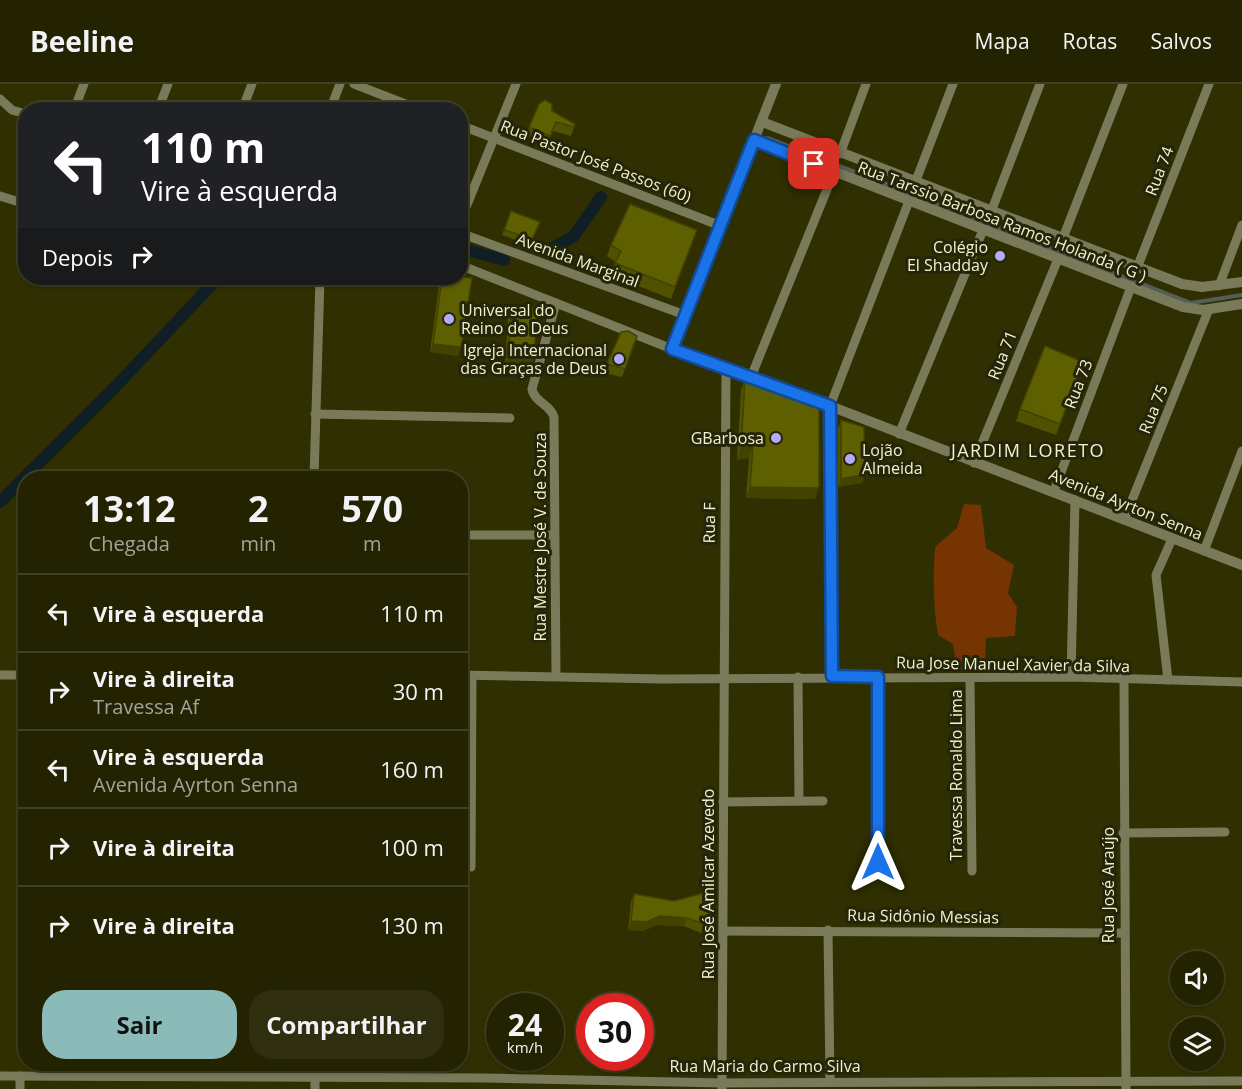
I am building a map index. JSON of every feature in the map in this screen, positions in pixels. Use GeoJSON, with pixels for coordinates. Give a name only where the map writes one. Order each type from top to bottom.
{"type":"FeatureCollection","features":[{"type":"Feature","properties":{"kind":"street"},"geometry":{"type":"LineString","coordinates":[[77,102],[84,84]]}},
{"type":"Feature","properties":{"kind":"street"},"geometry":{"type":"LineString","coordinates":[[161,102],[168,84]]}},
{"type":"Feature","properties":{"kind":"street"},"geometry":{"type":"LineString","coordinates":[[245,102],[252,84]]}},
{"type":"Feature","properties":{"kind":"street"},"geometry":{"type":"LineString","coordinates":[[333,102],[340,84]]}},
{"type":"Feature","properties":{"kind":"street"},"geometry":{"type":"LineString","coordinates":[[354,84],[400,102]]}},
{"type":"Feature","properties":{"kind":"street"},"geometry":{"type":"LineString","coordinates":[[468,203],[516,84]]}},
{"type":"Feature","properties":{"kind":"street"},"geometry":{"type":"LineString","coordinates":[[672,349],[776,84]]}},
{"type":"Feature","properties":{"kind":"street"},"geometry":{"type":"LineString","coordinates":[[840,154],[866,84]]}},
{"type":"Feature","properties":{"kind":"street"},"geometry":{"type":"LineString","coordinates":[[915,183],[953,84]]}},
{"type":"Feature","properties":{"kind":"street"},"geometry":{"type":"LineString","coordinates":[[991,212],[1040,84]]}},
{"type":"Feature","properties":{"kind":"street"},"geometry":{"type":"LineString","coordinates":[[1063,238],[1123,84]]}},
{"type":"Feature","properties":{"kind":"street","name":"Rua 74"},"geometry":{"type":"LineString","coordinates":[[1137,268],[1209,84]]}},
{"type":"Feature","properties":{"kind":"street"},"geometry":{"type":"LineString","coordinates":[[0,99],[12,110],[18,112]]}},
{"type":"Feature","properties":{"kind":"street","name":"Rua Tarssio Barbosa Ramos Holanda ( G )"},"geometry":{"type":"LineString","coordinates":[[762,123],[1137,268],[1193,287],[1242,282]]}},
{"type":"Feature","properties":{"kind":"street","name":"Rua Pastor José Passos (60)"},"geometry":{"type":"LineString","coordinates":[[468,128],[721,226]]}},
{"type":"Feature","properties":{"kind":"street","name":"Rua Tarssio Barbosa Ramos Holanda ( G )"},"geometry":{"type":"LineString","coordinates":[[754,140],[1190,309],[1209,309],[1242,304]]}},
{"type":"Feature","properties":{"kind":"street"},"geometry":{"type":"LineString","coordinates":[[751,377],[834,172]]}},
{"type":"Feature","properties":{"kind":"street"},"geometry":{"type":"LineString","coordinates":[[0,196],[18,202]]}},
{"type":"Feature","properties":{"kind":"street"},"geometry":{"type":"LineString","coordinates":[[832,676],[830,406],[909,201]]}},
{"type":"Feature","properties":{"kind":"street"},"geometry":{"type":"LineString","coordinates":[[1019,244],[1026,225]]}},
{"type":"Feature","properties":{"kind":"street"},"geometry":{"type":"LineString","coordinates":[[1219,286],[1242,225]]}},
{"type":"Feature","properties":{"kind":"street"},"geometry":{"type":"LineString","coordinates":[[899,434],[983,230]]}},
{"type":"Feature","properties":{"kind":"street","name":"Avenida Marginal"},"geometry":{"type":"LineString","coordinates":[[468,236],[685,315]]}},
{"type":"Feature","properties":{"kind":"street","name":"Rua 71"},"geometry":{"type":"LineString","coordinates":[[974,463],[1058,259]]}},
{"type":"Feature","properties":{"kind":"street","name":"Avenida Ayrton Senna"},"geometry":{"type":"LineString","coordinates":[[468,268],[672,349],[830,406],[1242,565]]}},
{"type":"Feature","properties":{"kind":"street"},"geometry":{"type":"LineString","coordinates":[[314,471],[320,285]]}},
{"type":"Feature","properties":{"kind":"street","name":"Rua 73"},"geometry":{"type":"LineString","coordinates":[[1054,491],[1131,287]]}},
{"type":"Feature","properties":{"kind":"street","name":"Rua Mestre José V. de Souza"},"geometry":{"type":"LineString","coordinates":[[556,303],[532,389],[534,396],[554,415],[553,535],[556,676]]}},
{"type":"Feature","properties":{"kind":"street","name":"Rua 75"},"geometry":{"type":"LineString","coordinates":[[1124,520],[1209,309]]}},
{"type":"Feature","properties":{"kind":"street","name":"Rua F"},"geometry":{"type":"LineString","coordinates":[[722,678],[726,368]]}},
{"type":"Feature","properties":{"kind":"street"},"geometry":{"type":"LineString","coordinates":[[315,414],[510,418]]}},
{"type":"Feature","properties":{"kind":"street"},"geometry":{"type":"LineString","coordinates":[[1204,551],[1242,451]]}},
{"type":"Feature","properties":{"kind":"street"},"geometry":{"type":"LineString","coordinates":[[1071,677],[1075,500]]}},
{"type":"Feature","properties":{"kind":"street"},"geometry":{"type":"LineString","coordinates":[[468,535],[553,535]]}},
{"type":"Feature","properties":{"kind":"street"},"geometry":{"type":"LineString","coordinates":[[1168,680],[1156,583],[1158,567],[1172,539]]}},
{"type":"Feature","properties":{"kind":"street"},"geometry":{"type":"LineString","coordinates":[[0,675],[18,675]]}},
{"type":"Feature","properties":{"kind":"street","name":"Rua Jose Manuel Xavier da Silva"},"geometry":{"type":"LineString","coordinates":[[468,676],[1071,677],[1242,682]]}},
{"type":"Feature","properties":{"kind":"street"},"geometry":{"type":"LineString","coordinates":[[471,867],[472,676]]}},
{"type":"Feature","properties":{"kind":"street"},"geometry":{"type":"LineString","coordinates":[[798,677],[799,801]]}},
{"type":"Feature","properties":{"kind":"street"},"geometry":{"type":"LineString","coordinates":[[878,677],[878,862]]}},
{"type":"Feature","properties":{"kind":"street","name":"Rua José Amilcar Azevedo"},"geometry":{"type":"LineString","coordinates":[[722,678],[722,1086]]}},
{"type":"Feature","properties":{"kind":"street","name":"Travessa Ronaldo Lima"},"geometry":{"type":"LineString","coordinates":[[970,678],[972,871]]}},
{"type":"Feature","properties":{"kind":"street","name":"Rua José Araújo"},"geometry":{"type":"LineString","coordinates":[[1124,680],[1123,933],[1126,1084]]}},
{"type":"Feature","properties":{"kind":"street"},"geometry":{"type":"LineString","coordinates":[[723,802],[823,801]]}},
{"type":"Feature","properties":{"kind":"street"},"geometry":{"type":"LineString","coordinates":[[1123,833],[1225,832]]}},
{"type":"Feature","properties":{"kind":"street"},"geometry":{"type":"LineString","coordinates":[[828,930],[830,1081]]}},
{"type":"Feature","properties":{"kind":"street","name":"Rua Sidônio Messias"},"geometry":{"type":"LineString","coordinates":[[723,931],[1123,933]]}},
{"type":"Feature","properties":{"kind":"street"},"geometry":{"type":"LineString","coordinates":[[315,1071],[315,1089]]}},
{"type":"Feature","properties":{"kind":"street","name":"Rua Maria do Carmo Silva"},"geometry":{"type":"LineString","coordinates":[[0,1076],[476,1078],[722,1086],[830,1081],[963,1085],[1212,1085],[1242,1081]]}},
{"type":"Feature","properties":{"kind":"street"},"geometry":{"type":"LineString","coordinates":[[20,1077],[20,1089]]}},
{"type":"Feature","properties":{"kind":"street"},"geometry":{"type":"LineString","coordinates":[[107,1078],[107,1089]]}},
{"type":"Feature","properties":{"kind":"street"},"geometry":{"type":"LineString","coordinates":[[217,1078],[217,1089]]}},
{"type":"Feature","properties":{"kind":"shaded area"},"geometry":{"type":"Polygon","coordinates":[[[964,504],[981,505],[986,548],[1014,565],[1008,593],[1017,607],[1015,636],[986,638],[985,665],[957,670],[953,644],[938,635],[934,602],[934,558],[935,547],[957,528],[964,504]]]}},
{"type":"Feature","properties":{"kind":"building"},"geometry":{"type":"Polygon","coordinates":[[[545,100],[552,104],[552,111],[575,124],[574,127],[556,122],[550,136],[529,127],[539,104],[545,100]]]}},
{"type":"Feature","properties":{"kind":"building"},"geometry":{"type":"Polygon","coordinates":[[[630,204],[697,230],[675,287],[615,263],[621,251],[611,245],[630,204]]]}},
{"type":"Feature","properties":{"kind":"building"},"geometry":{"type":"Polygon","coordinates":[[[511,211],[540,222],[532,239],[504,230],[511,211]]]}},
{"type":"Feature","properties":{"kind":"building","name":"Universal do Reino de Deus"},"geometry":{"type":"Polygon","coordinates":[[[468,278],[472,278],[461,347],[433,344],[441,285],[468,285],[468,278]]]}},
{"type":"Feature","properties":{"kind":"building"},"geometry":{"type":"Polygon","coordinates":[[[537,307],[534,358],[508,357],[512,309],[537,307]]]}},
{"type":"Feature","properties":{"kind":"building","name":"Igreja Internacional das Graças de Deus"},"geometry":{"type":"Polygon","coordinates":[[[628,331],[637,336],[625,369],[607,364],[621,332],[628,331]]]}},
{"type":"Feature","properties":{"kind":"building"},"geometry":{"type":"Polygon","coordinates":[[[1045,346],[1083,362],[1060,424],[1020,409],[1045,346]]]}},
{"type":"Feature","properties":{"kind":"building","name":"GBarbosa"},"geometry":{"type":"Polygon","coordinates":[[[745,379],[819,407],[819,488],[750,487],[753,446],[741,448],[745,379]]]}},
{"type":"Feature","properties":{"kind":"building","name":"Lojão Almeida"},"geometry":{"type":"Polygon","coordinates":[[[841,420],[864,427],[865,474],[841,479],[841,420]]]}},
{"type":"Feature","properties":{"kind":"building"},"geometry":{"type":"Polygon","coordinates":[[[704,893],[711,897],[710,923],[704,924],[687,918],[660,916],[646,922],[631,921],[634,894],[674,901],[704,893]]]}},
{"type":"Feature","properties":{"kind":"waterway"},"geometry":{"type":"LineString","coordinates":[[768,138],[1191,303],[1242,295]]}},
{"type":"Feature","properties":{"kind":"waterway"},"geometry":{"type":"LineString","coordinates":[[548,251],[574,236],[601,197]]}},
{"type":"Feature","properties":{"kind":"waterway"},"geometry":{"type":"LineString","coordinates":[[468,250],[504,260]]}},
{"type":"Feature","properties":{"kind":"waterway"},"geometry":{"type":"LineString","coordinates":[[31,471],[118,384],[211,285]]}},
{"type":"Feature","properties":{"kind":"waterway"},"geometry":{"type":"LineString","coordinates":[[0,502],[18,484]]}},
{"type":"Feature","properties":{"kind":"place","name":"Colégio El Shadday"},"geometry":{"type":"Point","coordinates":[1000,256]}},
{"type":"Feature","properties":{"kind":"place","name":"Universal do Reino de Deus"},"geometry":{"type":"Point","coordinates":[449,319]}},
{"type":"Feature","properties":{"kind":"place","name":"Igreja Internacional das Graças de Deus"},"geometry":{"type":"Point","coordinates":[619,359]}},
{"type":"Feature","properties":{"kind":"place","name":"GBarbosa"},"geometry":{"type":"Point","coordinates":[776,438]}},
{"type":"Feature","properties":{"kind":"place","name":"Lojão Almeida"},"geometry":{"type":"Point","coordinates":[850,459]}},
{"type":"Feature","properties":{"kind":"district","name":"JARDIM LORETO"},"geometry":{"type":"Point","coordinates":[1028,450]}},
{"type":"Feature","properties":{"kind":"route"},"geometry":{"type":"LineString","coordinates":[[814,164],[754,140],[672,349],[830,406],[832,676],[878,677],[878,862]]}}]}
